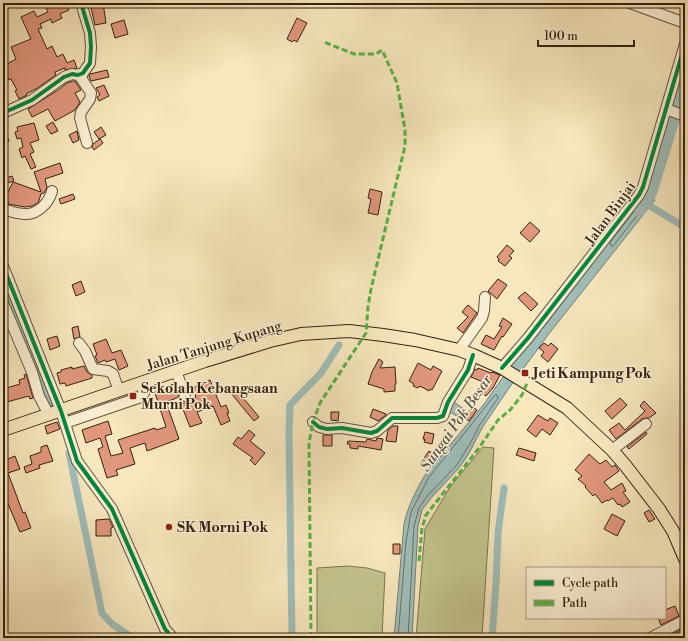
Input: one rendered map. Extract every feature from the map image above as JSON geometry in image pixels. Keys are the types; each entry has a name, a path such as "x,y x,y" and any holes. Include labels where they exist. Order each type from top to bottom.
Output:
{"main road":[{"name":"Jalan Tanjung Kupang","path":"3,430 176,371 270,341 301,334 350,331 415,340 459,350 473,355 502,368 567,408 612,450 659,509 673,531 685,559"}],"street":[{"path":"81,3 90,33 92,47 90,64 81,78 90,93 90,99 81,112 80,118 87,143"},
{"path":"630,3 685,23"},
{"name":"Jalan Binjai","path":"502,368 639,195 669,110 685,44"},
{"path":"3,113 32,100 64,77 72,74 78,75 83,73"},
{"path":"669,110 685,116"},
{"path":"3,209 24,214 32,212 50,199 52,191"},
{"path":"3,266 61,411 77,461 112,509 164,629 173,638"},
{"path":"459,350 482,318 485,297"},
{"path":"3,303 49,415"},
{"path":"79,343 85,351 93,369 108,370 113,374 119,391"},
{"path":"313,422 319,428 342,428 371,433 377,431 392,418 430,419 443,416 448,402 466,375 473,355"},
{"path":"176,371 184,396"},
{"path":"65,423 141,398 144,393 141,383"},
{"path":"612,450 646,424"},
{"path":"650,638 685,620"}],"green space":[{"path":"483,447 494,448 482,638 416,638 425,529 450,487"},
{"path":"348,566 367,568 385,573 382,638 317,638 317,568"}],"water":[{"path":"643,194 655,200 551,331 482,428 468,455 459,468 422,510 418,526 412,638 394,638 404,524 415,493 425,475 484,404 513,363"},
{"path":"454,402 466,412 462,419 448,411"}],"building":[{"path":"44,3 54,3 55,5 66,3 69,10 60,14 62,18 52,23 51,19 40,24 42,28 38,29 47,49 52,46 57,57 63,54 67,63 74,60 77,68 65,70 65,68 55,72 56,75 19,99 15,91 17,90 11,79 9,80 5,72 3,73 3,55 7,64 16,59 11,47 31,39 21,17 34,11 37,17 48,12"},
{"path":"90,3 103,3 106,23 95,25"},
{"path":"297,18 307,23 297,42 294,40 292,42 287,39"},
{"path":"124,20 128,34 115,38 111,24"},
{"path":"107,70 109,77 91,81 89,76 90,74"},
{"path":"75,81 81,90 75,93 80,102 75,110 55,121 48,109 32,117 28,109 67,83"},
{"path":"104,85 109,96 99,101 97,97 100,95 96,88"},
{"path":"53,122 58,131 51,134 46,126"},
{"path":"34,123 39,140 30,143 34,152 30,154 36,167 31,169 25,156 22,158 19,149 23,147 21,138 17,139 15,132 18,131 17,127"},
{"path":"3,127 9,141 3,144"},
{"path":"101,127 106,135 99,139 94,132"},
{"path":"77,131 79,140 73,143 69,135"},
{"path":"100,139 103,143 94,150 92,147 93,144"},
{"path":"60,163 63,173 45,179 47,187 44,193 41,194 38,203 25,207 8,204 9,202 5,198 13,182 41,192 34,172"},
{"path":"12,176 14,181 3,184 3,179"},
{"path":"370,189 382,192 378,215 368,213 371,199 368,198"},
{"path":"73,194 75,199 61,204 59,199"},
{"path":"530,222 540,231 530,242 520,233"},
{"path":"507,245 514,251 509,256 512,258 505,266 498,261 499,259 497,257"},
{"path":"498,279 507,285 497,299 488,291"},
{"path":"81,281 85,292 76,296 72,285"},
{"path":"525,292 538,304 531,311 518,298"},
{"path":"468,305 477,313 463,333 457,328 468,317 462,312"},
{"path":"503,318 512,324 503,337 502,336 494,350 481,344 486,335 494,339 502,327 499,326"},
{"path":"78,326 80,337 74,339 72,328"},
{"path":"57,336 60,346 50,350 47,339"},
{"path":"106,339 112,353 121,350 128,366 119,370 115,359 106,362 105,360 98,363 93,344"},
{"path":"544,343 548,346 551,343 558,349 548,362 541,356 544,352 539,348"},
{"path":"379,359 383,362 380,368 395,367 395,391 384,392 384,389 368,384"},
{"path":"418,363 431,370 433,366 442,371 432,390 430,389 429,391 420,386 418,388 413,386 414,384 409,381"},
{"path":"84,366 87,372 92,375 92,378 66,386 65,383 60,384 57,373 61,372 61,370"},
{"path":"478,368 500,375 493,388 486,396 481,392 488,384 471,377 475,369 477,370"},
{"path":"26,374 33,398 30,399 29,396 3,403 3,389 20,384 19,380 25,378 24,375"},
{"path":"210,380 221,407 226,405 230,421 221,425 213,406 197,412 202,423 190,427 181,404 196,397 193,388"},
{"path":"174,384 179,397 166,402 179,439 147,451 145,443 130,448 135,464 116,470 118,475 107,478 98,449 103,447 100,438 86,443 82,430 108,421 112,434 105,436 111,456 123,453 118,440 155,428 156,430 166,427 155,393 169,388 168,386"},
{"path":"235,388 259,417 254,421 230,392"},
{"path":"620,398 627,405 612,419 605,411"},
{"path":"644,401 656,413 649,418 642,419 616,439 609,430 619,423 625,430 645,411 640,406"},
{"path":"472,407 477,410 469,421 464,417"},
{"path":"373,409 386,415 378,421 370,417"},
{"path":"331,412 339,412 338,421 331,420"},
{"path":"538,415 548,421 550,418 558,423 550,435 542,429 536,437 527,430"},
{"path":"57,422 60,429 47,434 45,426"},
{"path":"393,426 398,426 396,442 386,441 388,430"},
{"path":"249,430 255,435 250,441 265,453 255,465 250,460 253,458 233,444 238,437 241,439"},
{"path":"425,432 434,434 432,444 424,442 425,439 423,439"},
{"path":"646,432 647,434 629,449 627,447"},
{"path":"323,435 332,435 332,446 323,446"},
{"path":"377,438 383,439 381,450 358,446 358,449 350,448 350,444 347,444 348,441 366,442 367,439 376,441"},
{"path":"47,445 53,461 39,465 40,468 26,473 24,467 32,464 30,456 41,452 41,447"},
{"path":"519,448 536,453 534,461 516,455"},
{"path":"429,451 434,454 428,465 422,461"},
{"path":"589,454 600,464 606,460 612,467 615,465 619,471 604,482 611,490 622,483 626,491 623,492 630,502 622,507 620,504 618,505 613,498 602,503 595,494 593,496 585,487 586,486 578,479 582,476 575,470"},
{"path":"15,456 20,469 8,473 23,513 25,512 31,528 20,532 3,492 3,461"},
{"path":"649,510 655,519 649,522 644,513"},
{"path":"612,514 625,521 617,536 604,529"},
{"path":"109,519 113,527 111,528 111,536 96,536 96,520"},
{"path":"393,544 400,544 400,554 393,554"},
{"path":"675,606 679,616 661,625 658,619 666,619 666,610"},
{"path":"680,630 684,638 664,638"}],"waterway":[{"name":"Sungai Pok Besar","path":"640,210 651,193 685,83"},
{"path":"645,203 683,226 685,229"},
{"path":"3,284 52,405"},
{"path":"292,638 289,433 290,405 321,373 339,345"},
{"path":"69,453 102,613 112,624 133,638"},
{"path":"492,638 498,533 504,488"}],"marked path":[{"path":"311,638 309,443 313,422 320,403 366,333 371,289 405,146 405,130 397,83 382,50 376,54 354,54 324,42"},
{"path":"419,561 422,528 426,515 479,448 498,420 510,410 522,395 527,383"}],"cycle path":[{"path":"3,113 32,100 64,77 72,74 78,75 83,73 90,63 91,47 90,33 81,3"},
{"path":"502,368 528,338 639,195 643,187 685,44"},
{"path":"3,266 61,411 77,461 112,509 165,629 173,638"},
{"path":"313,422 319,427 327,429 342,428 371,433 377,431 392,418 437,418 443,416 448,402 468,370 473,355"}],"place":[{"name":"Jeti Kampung Pok","path":"525,373"},
{"name":"Sekolah Kebangsaan Murni Pok","path":"133,396"},
{"name":"SK Morni Pok","path":"169,527"}]}
